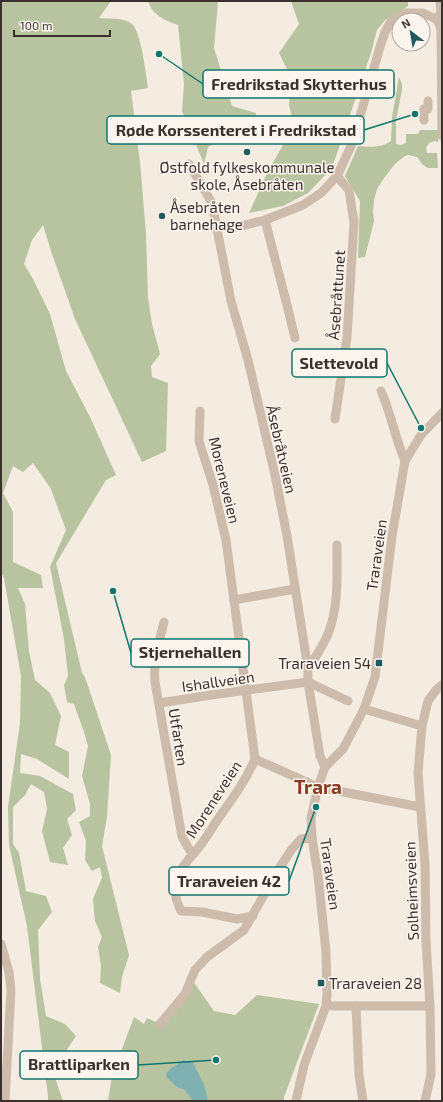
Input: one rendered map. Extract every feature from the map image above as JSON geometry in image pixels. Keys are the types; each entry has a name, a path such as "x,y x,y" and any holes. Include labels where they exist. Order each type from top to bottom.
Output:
{"street":[{"path":"436,19 441,13 440,1"},
{"path":"216,224 233,228 265,220 292,210 313,199 337,176 352,144 385,32 391,21 401,15 414,12 423,13 436,19 439,23 441,30 442,136"},
{"path":"424,120 425,106"},
{"name":"Åsebråtveien","path":"190,164 212,203 232,301 248,360 275,475 308,669 308,682 320,756 326,767"},
{"name":"Åsebråttunet","path":"335,420 348,338 354,228 349,190 337,176"},
{"path":"265,220 295,338"},
{"path":"381,391 405,461"},
{"name":"Moreneveien","path":"200,411 200,441 213,485 226,540 254,759 250,771 237,793 199,848 184,864 176,884 176,902 181,911 202,912 237,919 253,916"},
{"name":"Traraveien","path":"296,1101 304,1065 326,1006 326,952 318,875 312,838 311,818 318,787 326,767 343,749 364,709 375,677 392,536 405,461 421,435 442,413"},
{"path":"308,669 328,634 332,622 336,598 337,545"},
{"path":"234,600 295,589"},
{"name":"Utfarten","path":"164,622 154,671 182,837 192,854"},
{"path":"308,682 348,701"},
{"name":"Ishallveien","path":"160,703 308,682"},
{"name":"Solheimsveien","path":"425,1101 431,1074 430,1006 426,941 425,864 418,774 422,726 428,701 442,684"},
{"path":"364,709 422,726"},
{"path":"319,748 333,758"},
{"path":"254,759 305,780 318,787 420,807"},
{"path":"160,1024 184,994 195,970 207,957 244,930 276,873 292,849 301,840 312,838"},
{"path":"1,944 9,972 11,990 5,1101"},
{"path":"326,1006 430,1006"},
{"path":"356,1006 359,1075 362,1101"}],"green space":[{"path":"1,1 111,1 99,18 125,20 132,24 135,28 143,54 148,88 131,91 140,162 146,234 148,298 152,324 160,354 151,366 152,377 168,383 166,451 142,462 75,319 43,225 32,240 24,264 50,314 66,371 90,417 116,475 106,480 56,563 82,673 85,677 111,755 107,817 102,846 129,955 122,977 120,993 100,983 101,966 98,947 102,937 95,921 93,899 102,878 100,867 92,871 85,860 86,841 79,822 90,816 90,804 82,776 88,746 74,704 67,702 64,685 68,676 64,639 50,567 66,530 51,489 33,463 23,472 13,466 3,493 13,512 13,562 41,575 43,588 18,588 25,604 29,651 35,680 50,693 61,716 55,745 69,752 69,779 37,759 21,754 20,773 40,776 73,794 76,810 67,819 72,835 63,848 68,865 50,862 42,831 47,809 44,792 31,784 25,795 13,807 13,844 19,853 26,891 46,896 52,912 38,930 40,979 46,1016 65,1024 76,1036 60,1060 55,1078 63,1101 48,1101 27,926 9,845 8,807 20,723 21,676 4,578 1,572"},
{"path":"148,1 218,1 214,48 232,106 256,113 253,128 228,136 208,147 204,164 182,111 184,84 178,25 156,14"},
{"path":"291,1 408,1 408,6 398,12 391,12 391,16 385,20 377,30 371,53 332,168 308,193 283,206 249,213 267,173 294,126 289,105 290,75 279,53 299,24"},
{"path":"399,77 402,84 402,90 396,120 396,144 401,145 406,143 406,134 418,134 420,130 439,131 438,142 435,141 429,143 426,148 427,153 437,153 438,168 428,168 422,164 417,157 408,155 395,164 377,189 374,200 374,221 365,257 358,258 360,201 345,176 358,146 380,146 391,141 392,117"},
{"path":"192,980 214,1011 235,1015 257,995 319,1004 284,1097 284,1101 108,1101 112,1076 134,1017 144,1024 147,1018 158,1023"}],"water":[{"path":"184,1060 192,1061 204,1084 208,1101 193,1101 185,1090 177,1087 166,1077 166,1074 170,1069"}],"place":[{"name":"Fredrikstad Skytterhus","path":"159,54"},
{"name":"Røde Korssenteret i Fredrikstad","path":"415,114"},
{"name":"Østfold fylkeskommunale skole, Åsebråten","path":"247,152"},
{"name":"Åsebråten barnehage","path":"162,216"},
{"name":"Slettevold","path":"421,428"},
{"name":"Stjernehallen","path":"113,591"},
{"name":"Traraveien 54","path":"379,663"},
{"name":"Traraveien 42","path":"316,807"},
{"name":"Traraveien 28","path":"321,983"},
{"name":"Brattliparken","path":"216,1060"}],"district":[{"name":"Trara","path":"318,786"}]}
